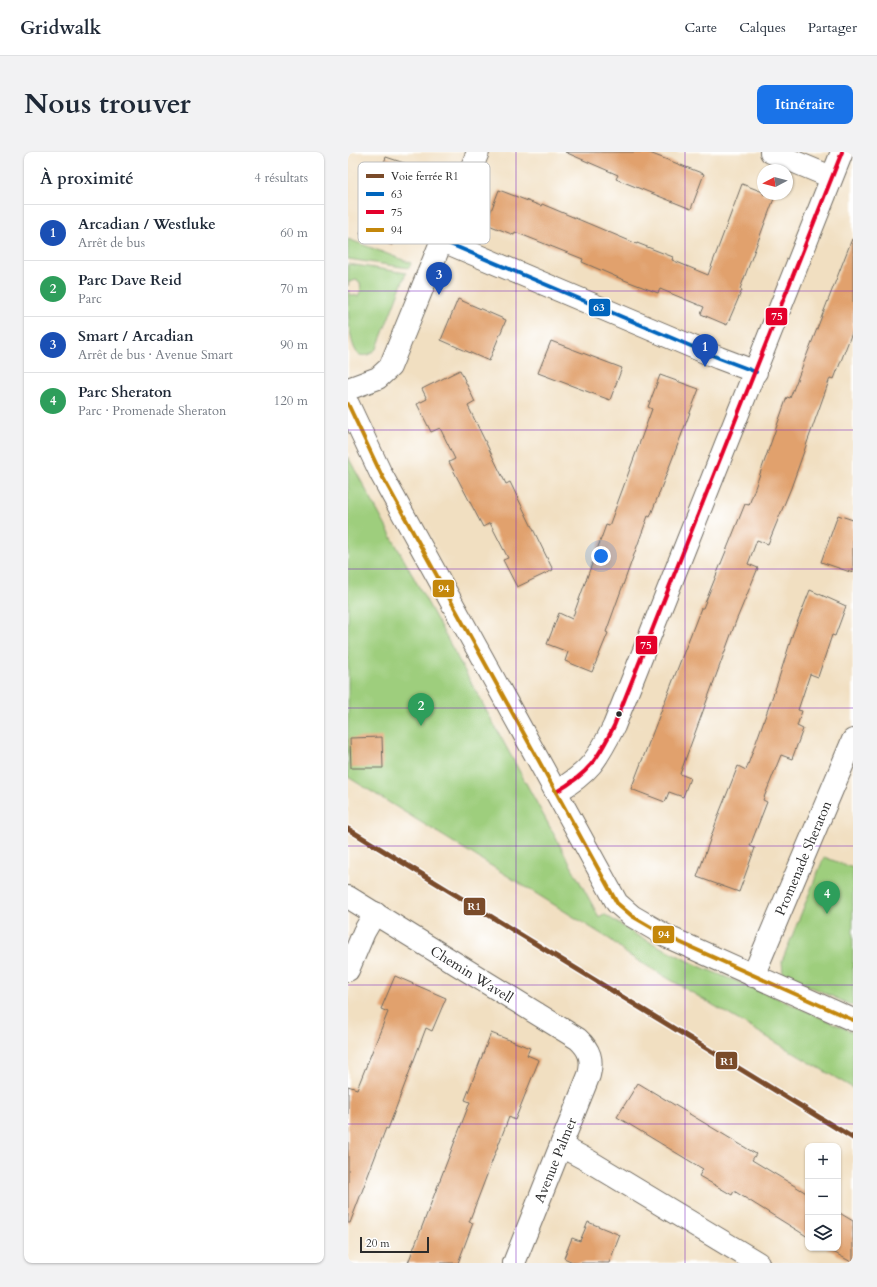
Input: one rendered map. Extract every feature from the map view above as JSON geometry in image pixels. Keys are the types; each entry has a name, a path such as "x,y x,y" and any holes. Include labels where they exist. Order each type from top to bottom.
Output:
{"street":[{"path":"474,162 478,152"},
{"path":"771,152 831,177"},
{"path":"556,792 571,783 594,763 614,726 756,372 842,152"},
{"path":"348,389 378,378 390,367 442,244"},
{"path":"450,244 719,358 756,372"},
{"path":"348,404 381,474 617,903 624,910 668,937 853,1020"},
{"name":"Promenade Sheraton","path":"753,976 851,750"},
{"name":"Chemin Wavell","path":"348,897 578,1040 587,1048 591,1057"},
{"path":"348,970 364,932 375,913"},
{"name":"Avenue Palmer","path":"514,1263 589,1075 591,1057"},
{"path":"561,1146 589,1161 758,1263"}],"green space":[{"path":"348,239 411,263 409,268 348,259"},
{"path":"348,264 406,273 377,348 367,355 360,355 356,351 351,336 348,290 351,295 358,296 361,290 360,282 356,280 349,282 348,286"},
{"path":"348,457 599,917 604,914 636,935 701,967 775,997 853,1032 853,1088 627,954 611,940 348,777"},
{"path":"824,857 853,868 853,1006 783,974 782,961"}],"building":[{"path":"565,152 647,152 704,174 691,209 616,179 618,175"},
{"path":"386,157 401,162 384,162"},
{"path":"742,184 757,190 757,200 773,200 740,289 742,290 727,325 701,314 704,307 660,289 658,293 582,262 583,259 515,232 514,235 490,226 490,214 499,190 541,206 542,204 637,244 673,257 672,260 708,275"},
{"path":"852,239 853,330 834,379 830,378 791,488 768,544 757,540 748,564 758,568 736,621 680,774 690,778 683,797 669,792 665,802 631,789 701,608 703,608 745,504 749,505 787,397 790,398"},
{"path":"458,299 506,320 489,361 441,340"},
{"path":"551,341 622,368 610,400 538,373"},
{"path":"460,370 475,402 468,406 506,484 510,482 553,570 517,587 503,560 508,558 490,523 483,527 449,462 455,459 440,428 431,432 417,404 427,399 422,389"},
{"path":"660,375 699,389 650,517 648,516 606,632 608,633 592,672 565,661 568,652 547,644 559,613 572,619 606,525 609,526 652,409 648,407"},
{"path":"838,515 853,520 853,573 821,562"},
{"path":"810,590 846,606 835,636 832,635 818,677 810,674 798,710 802,711 797,726 803,729 792,759 781,755 763,800 767,802 750,846 755,848 739,892 697,877 720,811 738,766 746,770 777,684 793,633"},
{"path":"382,737 383,768 351,768 350,738"},
{"path":"395,976 446,998 432,1031 426,1028 388,1129 386,1128 350,1223 348,1223 348,1086 357,1089 388,1012 381,1009"},
{"path":"491,1033 530,1048 527,1055 539,1060 515,1120 509,1117 469,1222 473,1223 458,1263 408,1263 470,1102 465,1100"},
{"path":"638,1083 756,1154 752,1160 805,1192 805,1235 734,1191 732,1195 699,1176 703,1169 617,1117"},
{"path":"841,1214 853,1221 853,1263 831,1251 841,1251"},
{"path":"588,1222 620,1235 609,1263 575,1263 564,1258 572,1238 580,1241"}],"rail line":[{"name":"R1","path":"348,829 853,1138"}],"transit line":[{"name":"75","path":"556,792 577,778 591,765 614,726 842,152"},
{"name":"63","path":"450,244 719,358 756,372"},
{"name":"94","path":"348,404 381,474 617,903 632,916 668,937 853,1020"}],"place":[{"name":"Smart / Arcadian","path":"439,295"},
{"name":"Arcadian / Westluke","path":"705,367"},
{"name":"Parc Dave Reid","path":"421,726"},
{"name":"Parc Sheraton","path":"827,914"}]}
